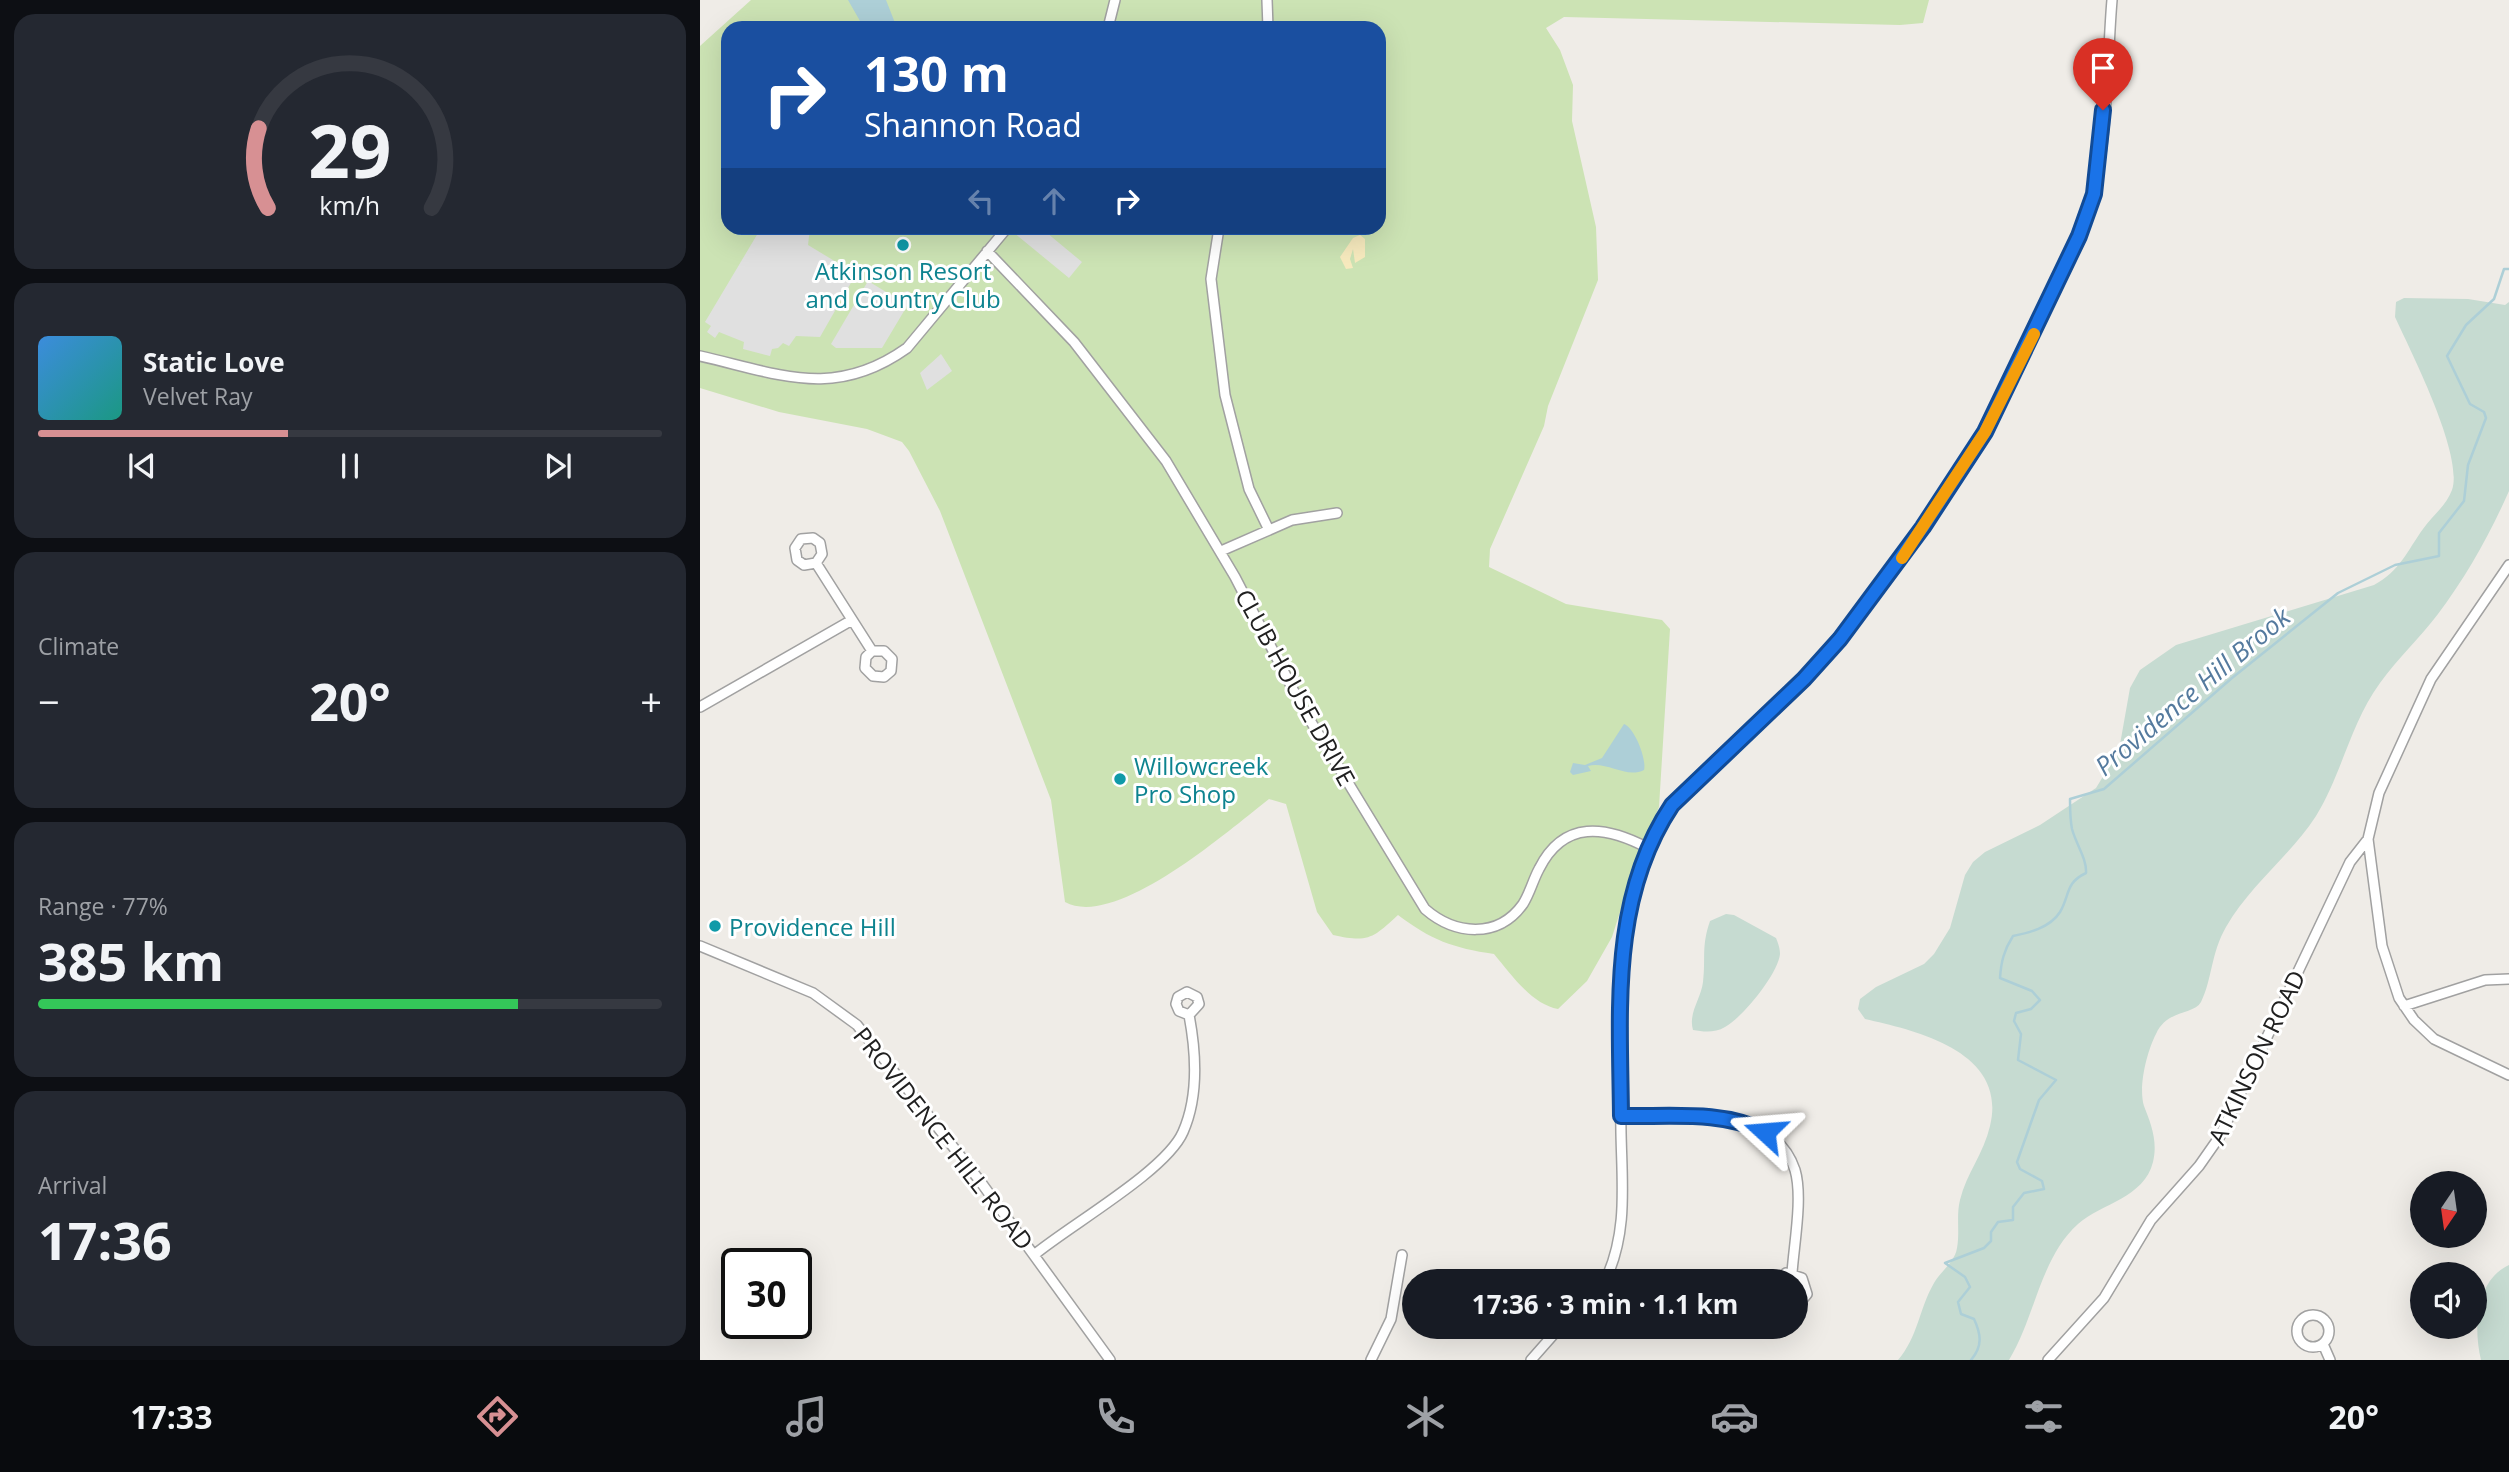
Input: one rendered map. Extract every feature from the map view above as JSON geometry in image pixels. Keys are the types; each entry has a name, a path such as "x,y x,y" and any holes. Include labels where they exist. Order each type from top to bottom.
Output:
{"street":[{"path":"1110,21 1115,0"},
{"path":"1267,0 1268,21"},
{"path":"1611,1269 1617,1256 1624,1219 1621,1116 1623,938 1632,894 1648,848 1662,820 1684,791 1804,679 1840,639 1923,527 1985,432 2054,290 2094,194 2112,0"},
{"path":"700,356 809,379 835,379 862,374 887,363 907,348 1001,235"},
{"path":"1218,235 1211,292 1224,395 1249,489 1268,528"},
{"name":"CLUB HOUSE DRIVE","path":"987,251 1074,342 1166,461 1221,551 1302,707 1415,894 1439,921 1463,930 1481,930 1497,925 1524,903 1549,853 1562,840 1578,832 1597,830 1616,834 1648,848"},
{"path":"1221,551 1268,528 1292,520 1337,513"},
{"path":"816,563 872,651"},
{"path":"2509,565 2431,679 2379,793 2368,839 2382,946 2392,981 2404,1006 2434,1039 2509,1075"},
{"path":"700,707 852,620"},
{"name":"ATKINSON ROAD","path":"2048,1360 2104,1298 2151,1220 2199,1166 2220,1136 2350,862 2368,839"},
{"name":"PROVIDENCE HILL ROAD","path":"700,946 813,993 850,1018 900,1076 1110,1360"},
{"path":"2404,1006 2485,979 2509,979"},
{"path":"1034,1255 1161,1161 1173,1148 1182,1133 1192,1098 1194,1048 1189,1015"},
{"path":"1621,1116 1738,1121 1765,1132 1777,1142 1795,1172 1797,1189 1792,1269"},
{"path":"1371,1360 1391,1319 1402,1255"},
{"path":"1531,1360 1550,1339"},
{"path":"2323,1344 2330,1360"}],"green space":[{"path":"751,0 1929,0 1923,23 1900,25 1564,17 1546,28 1560,50 1573,85 1572,121 1596,227 1598,280 1548,406 1544,426 1490,549 1489,567 1566,604 1662,620 1670,629 1659,807 1637,859 1612,937 1587,981 1558,1009 1531,995 1494,954 1443,942 1398,915 1370,937 1333,935 1317,912 1286,804 1269,799 1200,853 1141,890 1113,902 1087,907 1065,902 1051,800 940,511 909,451 902,442 867,429 779,412 700,388 700,46 721,27 721,235 1386,235 1386,21 728,21"},
{"path":"2404,298 2468,299 2505,305 2509,302 2509,491 2502,507 2477,555 2448,600 2387,674 2370,699 2316,816 2226,927 2217,947 2201,1002 2193,1009 2167,1020 2156,1034 2149,1050 2142,1089 2154,1140 2154,1154 2148,1174 2141,1184 2078,1224 2065,1238 2046,1271 2009,1360 1898,1360 1910,1342 1934,1283 1956,1253 1960,1200 1987,1136 1992,1101 1986,1080 1972,1063 1954,1049 1909,1030 1865,1019 1858,1009 1860,999 1876,987 1924,964 1934,954 1950,928 1965,875 1973,862 1985,852 2040,825 2096,788 2119,750 2130,688 2140,670 2176,645 2374,585 2402,560 2443,506 2452,490 2454,474 2434,404 2395,317 2396,302"},
{"path":"1726,914 1734,915 1776,938 1780,952 1778,962 1758,994 1732,1022 1713,1031 1693,1030 1693,1012 1703,982 1707,930 1710,921"},
{"path":"2509,1265 2509,1360 2481,1360 2478,1339 2487,1339 2487,1288 2498,1272"}],"sand":[{"path":"1360,235 1365,239 1365,257 1355,263 1353,249 1350,259 1353,268 1346,269 1340,257 1353,238"}],"shaded area":[{"path":"757,235 809,235 808,245 856,274 820,337 796,336 789,346 783,343 772,349 770,356 743,349 744,342 719,332 715,338 707,332 711,326 705,322"},
{"path":"1017,235 1049,235 1082,262 1069,278"},
{"path":"868,281 891,295 908,291 913,296 882,348 836,348 831,344"},
{"path":"941,354 952,371 927,390 920,373"}],"water":[{"path":"848,0 886,0 894,21 860,21"},
{"path":"1624,724 1632,731 1639,744 1644,770 1630,772 1595,765 1588,766 1591,771 1573,775 1570,772 1573,763 1585,765 1602,758"}],"waterway":[{"name":"Providence Hill Brook","path":"1971,1360 1979,1345 1978,1330 1974,1319 1961,1314 1958,1302 1970,1287 1965,1277 1945,1263 1984,1248 1991,1241 1991,1232 1998,1222 2013,1220 2013,1207 2024,1193 2044,1189 2042,1181 2020,1169 2017,1162 2039,1100 2056,1080 2018,1060 2021,1034 2014,1021 2016,1013 2031,1009 2040,1000 2032,991 2000,978 2007,946 2013,936 2045,926 2056,918 2071,885 2086,873 2072,829 2070,799 2104,789 2232,678 2338,593 2395,565 2439,556 2439,533 2464,501 2468,465 2486,418 2484,412 2470,404 2447,356 2466,325 2494,299 2504,269 2509,269"}],"slow traffic":[{"path":"1902,558 1985,432 2034,334"}],"place":[{"name":"Atkinson Resort and Country Club","path":"903,245"},
{"name":"Willowcreek Pro Shop","path":"1120,779"},
{"name":"Providence Hill","path":"715,926"}],"route":[{"path":"1765,1132 1738,1121 1621,1116 1621,956 1626,920 1640,869 1657,828 1672,805 1697,778 1804,679 1840,639 1895,567 1985,432 2079,236 2094,194 2103,110"}]}
